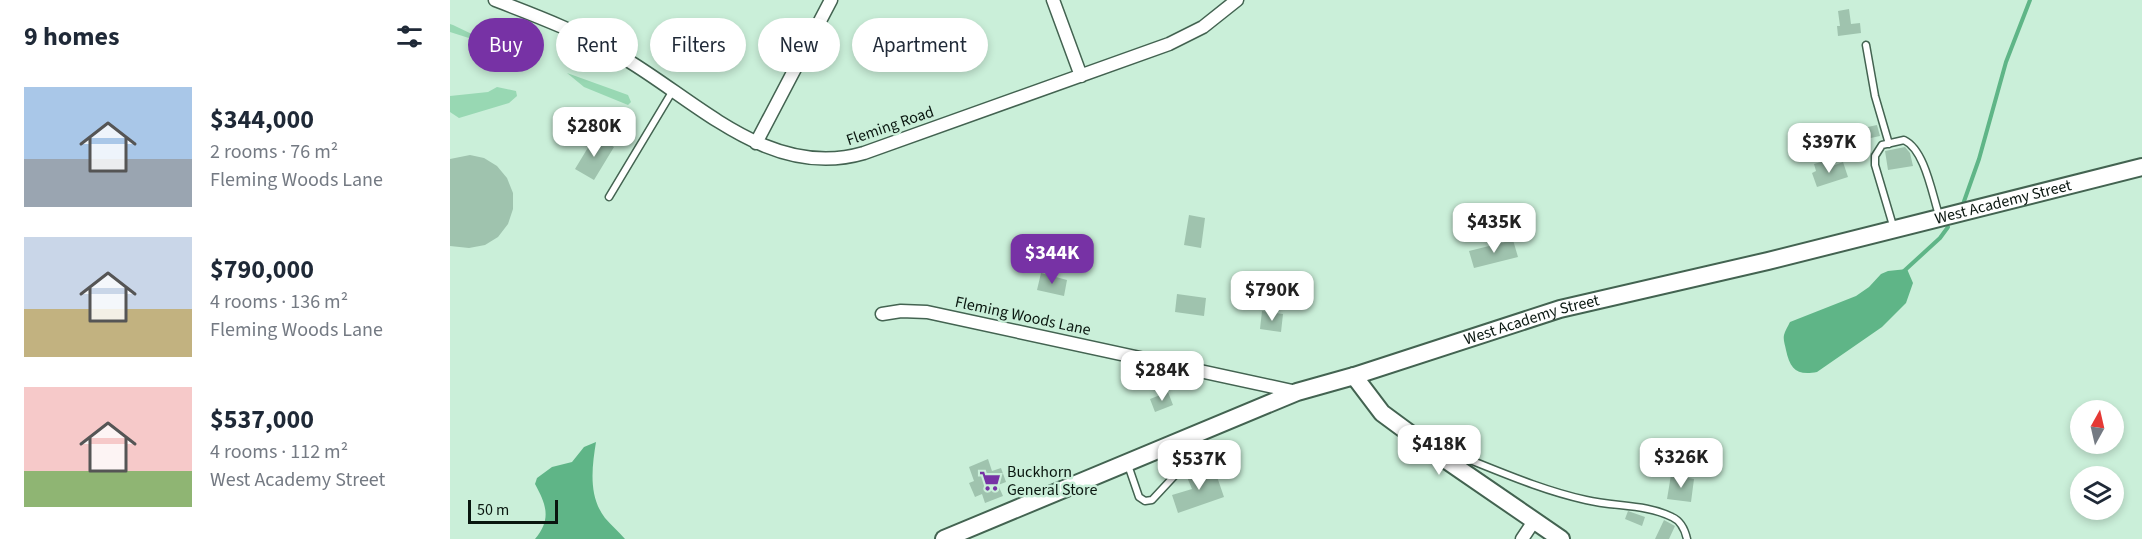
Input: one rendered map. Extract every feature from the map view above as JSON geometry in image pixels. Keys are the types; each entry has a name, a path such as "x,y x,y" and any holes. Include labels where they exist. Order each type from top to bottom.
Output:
{"main road":[{"name":"West Academy Street","path":"944,539 1126,461 1297,392 1354,376 1560,309 1895,230 2142,167"},
{"path":"1354,376 1382,413 1561,539"}],"street":[{"name":"Fleming Road","path":"496,0 561,26 627,60 672,92 756,143 808,159 846,158 1081,76 1186,37 1203,27 1237,0"},
{"path":"756,143 831,0"},
{"path":"1053,0 1081,76"},
{"name":"Fleming Woods Lane","path":"882,315 901,311 927,312 1297,392"},
{"path":"1522,539 1534,521"}],"lane":[{"path":"1866,45 1875,96 1888,144"},
{"path":"609,197 672,92"},
{"path":"1895,230 1875,165 1875,156 1882,145 1904,140 1912,144 1920,156 1940,219"},
{"path":"1126,461 1139,497 1145,501 1152,500 1179,471 1200,462 1203,456 1196,433"},
{"path":"1421,442 1553,491 1588,501 1658,510 1676,518 1684,529 1687,539"}],"shaded area":[{"path":"450,24 468,32 468,38 450,32"},
{"path":"567,73 628,95 631,102 628,105 584,87"},
{"path":"497,87 516,91 517,96 509,103 459,118 450,112 450,96 488,92"},
{"path":"1907,269 1913,283 1906,303 1882,327 1817,372 1799,372 1792,366 1784,339 1784,333 1790,322 1856,296 1869,287 1881,274"},
{"path":"596,442 593,481 596,500 605,518 625,539 535,539 544,525 546,511 535,484 537,478 552,467 572,462 584,447"}],"building":[{"path":"1849,9 1851,24 1860,23 1861,33 1838,36 1837,26 1840,26 1838,11"},
{"path":"1877,125 1880,136 1866,139 1863,128"},
{"path":"595,136 614,147 594,180 575,169"},
{"path":"1905,147 1910,153 1913,166 1888,170 1885,151"},
{"path":"470,155 484,158 497,166 507,178 513,193 513,209 508,224 498,237 485,245 469,248 450,246 450,159"},
{"path":"1824,161 1827,168 1843,162 1848,177 1817,187 1812,173 1816,171 1814,164"},
{"path":"1189,215 1205,218 1201,248 1184,245"},
{"path":"1513,240 1518,257 1474,268 1469,251"},
{"path":"1041,273 1067,280 1064,296 1037,290"},
{"path":"1177,294 1206,298 1204,316 1175,312"},
{"path":"1262,311 1283,314 1281,332 1260,329"},
{"path":"1168,392 1173,405 1155,412 1150,399"},
{"name":"Buckhorn General Store","path":"988,459 992,471 1001,468 1006,482 998,485 1003,496 985,503 982,494 975,497 969,483 974,481 969,467"},
{"path":"1214,468 1224,497 1178,513 1172,495 1192,489 1187,477"},
{"path":"1671,475 1694,479 1691,502 1667,499"},
{"path":"1628,511 1645,517 1642,526 1625,519"},
{"path":"1664,520 1675,526 1669,539 1655,539"}],"waterway":[{"path":"1962,207 1979,159 2006,62 2030,0"},
{"path":"1904,271 1940,238 1948,227"}],"place":[{"name":"Buckhorn General Store","path":"990,481"}]}
